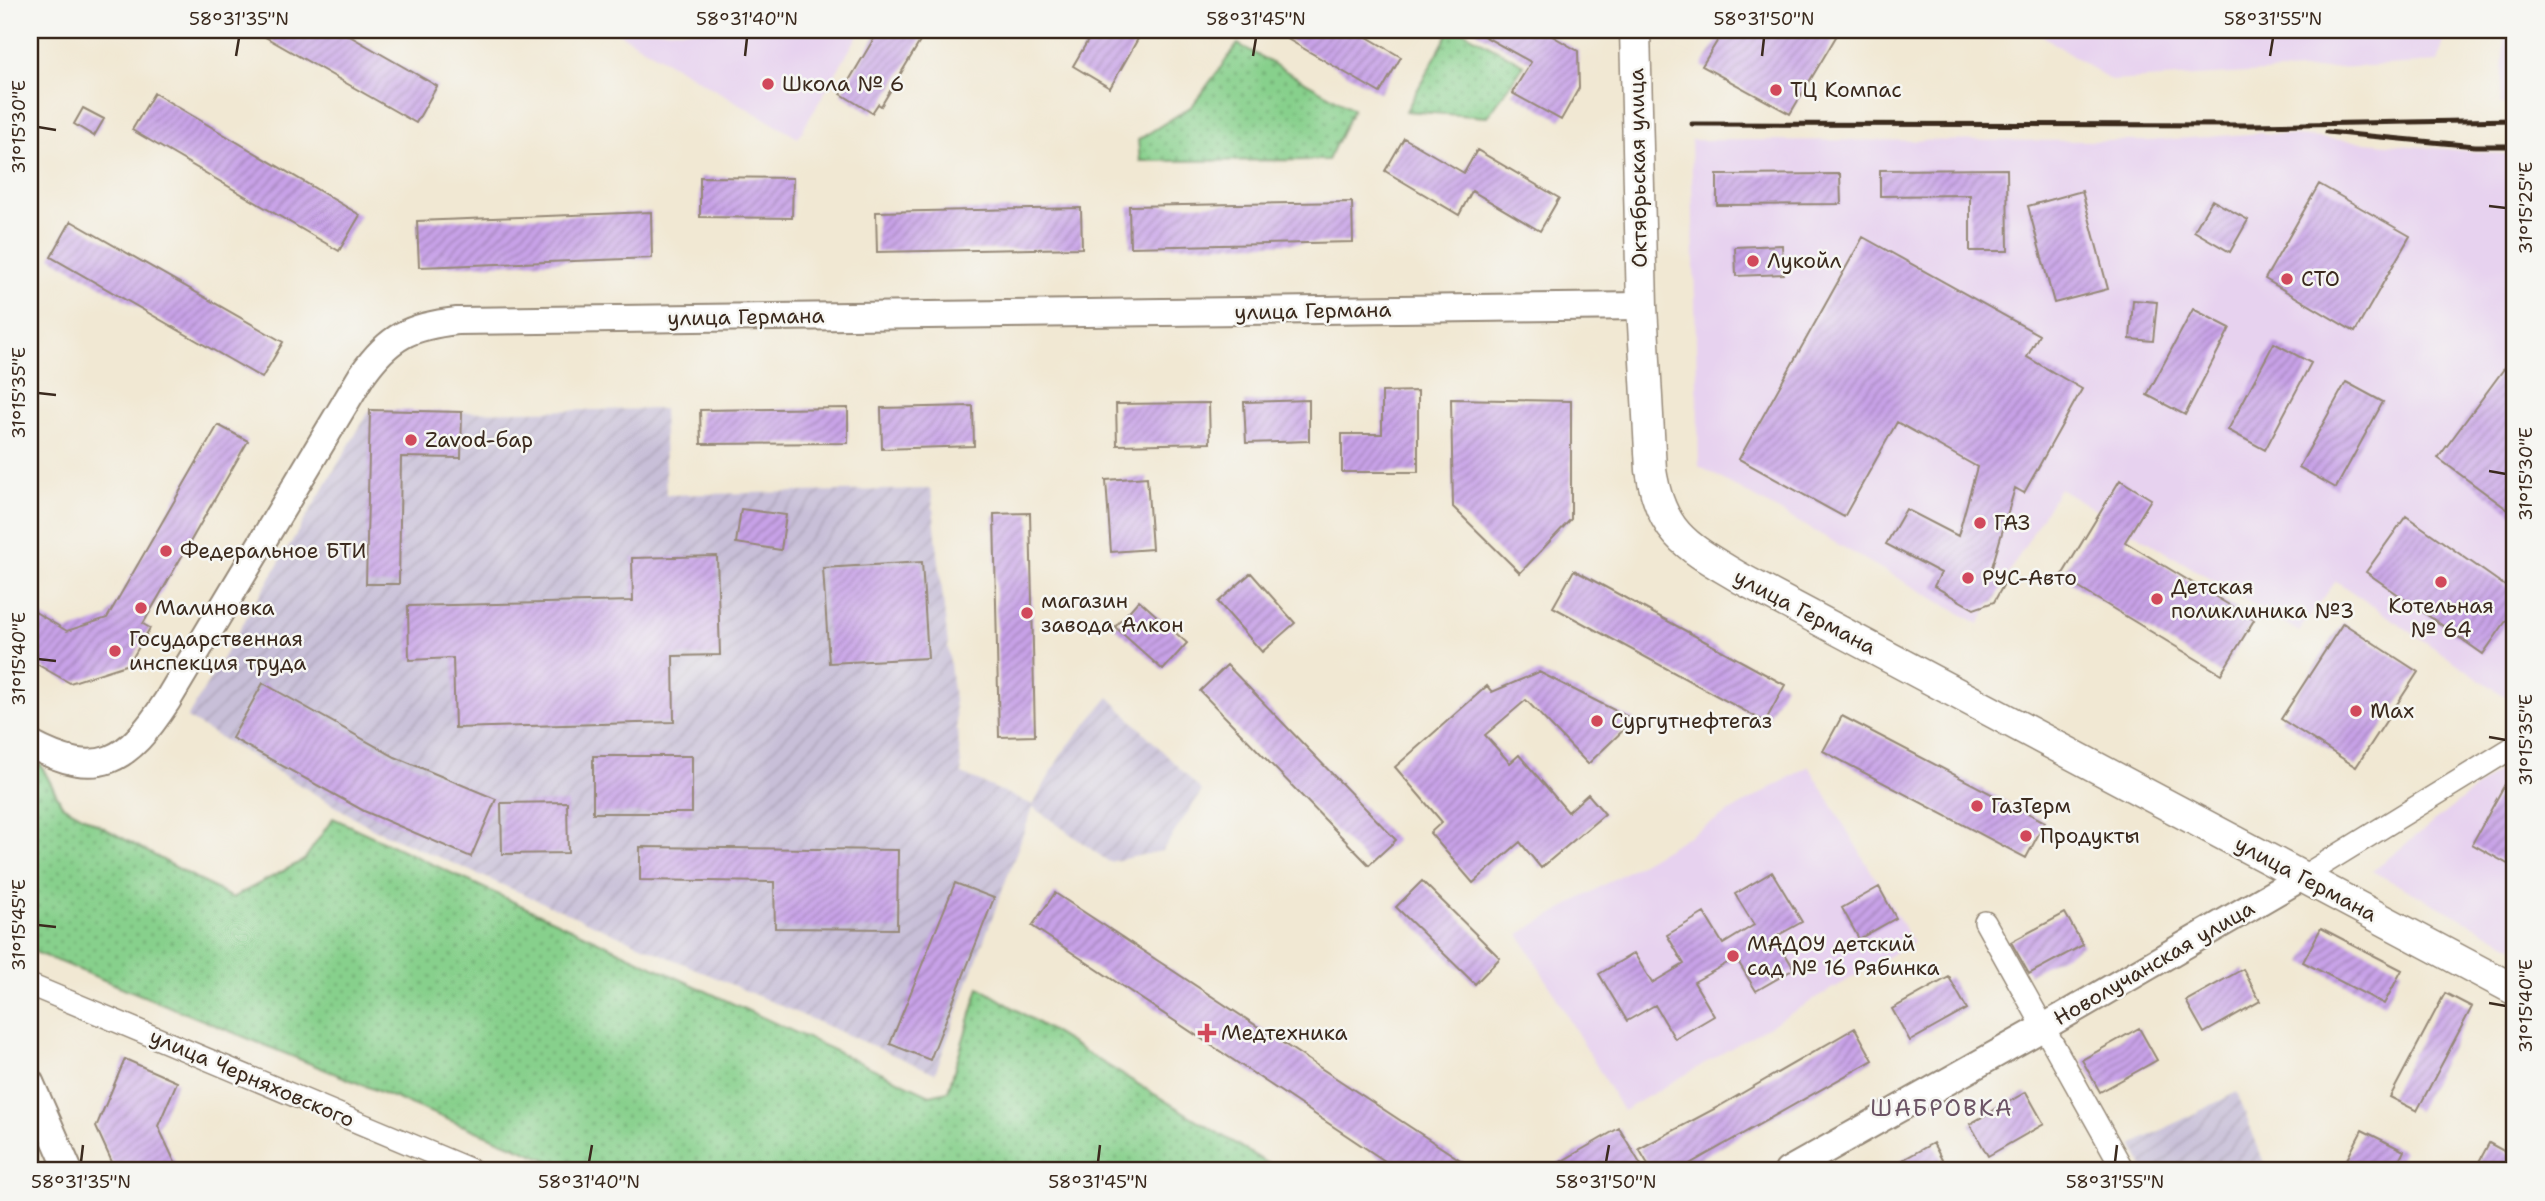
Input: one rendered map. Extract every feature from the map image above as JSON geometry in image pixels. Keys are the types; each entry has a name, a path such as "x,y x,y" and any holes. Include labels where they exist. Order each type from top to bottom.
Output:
{"main road":[{"name":"Октябрьская улица","path":"1635,30 1642,306"},
{"name":"улица Германа","path":"1642,306 1653,483 1665,517 1684,543 1742,579 2515,990"}],"street":[{"name":"улица Германа","path":"30,744 69,760 91,764 113,759 142,735 167,701 362,375 382,348 418,327 457,321 1642,306"},
{"name":"Новолучанская улица","path":"1788,1171 2045,1027 2302,877 2515,746"},
{"path":"1985,922 2124,1171"},
{"name":"улица Черняховского","path":"30,985 474,1171"},
{"path":"30,1083 69,1171"}],"shaded area":[{"name":"Школа № 6","path":"613,30 861,30 798,138"},
{"path":"2034,30 2447,30 2438,62 2111,81"},
{"path":"2447,30 2472,30 2471,33"},
{"path":"2505,30 2515,30 2515,105 2500,105"},
{"path":"2262,133 2515,155 2515,703 2336,581 2299,632 2059,488 1979,624 1699,466 1691,140 2147,141"},
{"path":"663,409 666,495 931,489 962,774 1033,805 1062,753 1109,697 1202,791 1162,851 1109,862 1033,807 935,1073 374,829 187,718 370,410 462,412"},
{"path":"2515,757 2515,947 2372,871"},
{"path":"1809,766 1913,942 1623,1111 1519,934"},
{"path":"2237,1092 2267,1171 2146,1171 2132,1145"}],"green space":[{"path":"1450,30 1461,30 1524,65 1487,117 1406,111"},
{"path":"1238,44 1353,109 1328,160 1140,161 1138,140 1192,106"},
{"path":"30,755 39,761 62,805 232,898 304,860 333,818 930,1095 948,1091 979,987 1280,1171 575,1171 30,950"}],"building":[{"path":"253,30 339,30 437,86 416,123"},
{"path":"879,30 927,30 881,106 878,104 872,113 841,94"},
{"path":"1094,30 1143,30 1110,88 1073,66"},
{"path":"1272,30 1355,30 1401,57 1380,93"},
{"path":"1473,30 1542,30 1578,51 1579,88 1561,120 1512,93 1531,62"},
{"name":"ТЦ Компас","path":"1724,30 1840,30 1790,114 1702,66"},
{"path":"154,93 360,215 339,251 132,130"},
{"path":"83,108 104,119 94,136 74,124"},
{"path":"1404,138 1464,173 1477,150 1559,198 1540,231 1472,191 1459,215 1385,171"},
{"path":"2007,169 2008,251 1970,251 1970,195 1880,196 1880,170"},
{"path":"1840,174 1841,204 1717,205 1717,175"},
{"path":"700,177 793,178 792,218 700,217"},
{"path":"2319,184 2410,236 2355,332 2265,279"},
{"path":"2082,191 2108,289 2054,303 2028,206"},
{"path":"2212,200 2248,220 2230,252 2194,231"},
{"path":"1352,202 1353,242 1130,247 1129,206"},
{"path":"1081,208 1082,248 877,252 876,212"},
{"path":"651,212 652,258 419,267 417,221"},
{"path":"71,221 283,342 262,378 51,257"},
{"path":"1863,237 2039,335 2027,357 2082,389 2024,493 2015,488 1990,574 2005,582 1994,602 1974,609 1934,586 1941,573 1886,544 1906,509 1958,536 1977,467 1897,422 1844,517 1739,459"},
{"path":"1782,245 1784,274 1736,276 1735,247"},
{"path":"2133,300 2157,302 2153,341 2130,339"},
{"path":"2193,309 2230,328 2185,415 2147,395"},
{"path":"2274,343 2311,363 2265,450 2228,430"},
{"path":"2515,354 2515,515 2438,458"},
{"path":"2346,382 2383,402 2336,488 2299,467"},
{"path":"1418,391 1418,472 1342,472 1342,434 1382,434 1382,392"},
{"path":"1451,399 1571,401 1571,519 1520,573 1453,507"},
{"path":"1309,400 1309,441 1246,443 1244,402"},
{"path":"1209,403 1210,443 1117,445 1116,404"},
{"path":"973,406 974,446 882,449 881,408"},
{"path":"848,408 848,443 701,444 700,410"},
{"path":"370,410 462,412 461,458 401,457 399,584 366,584"},
{"path":"218,425 248,441 143,624 150,628 129,664 70,683 33,662 37,655 30,651 30,609 67,631 107,618"},
{"path":"1147,477 1152,549 1111,552 1106,480"},
{"name":"Детская поликлиника №3","path":"2120,480 2151,499 2125,542 2254,620 2221,674 2061,577"},
{"path":"741,509 786,515 781,550 736,543"},
{"path":"1030,513 1035,736 999,737 994,514"},
{"name":"Котельная № 64","path":"2406,516 2515,593 2515,608 2483,654 2366,572"},
{"path":"717,556 720,655 673,656 674,722 455,728 453,658 409,660 408,606 633,601 632,558"},
{"path":"922,562 928,658 829,663 823,568"},
{"path":"1574,570 1785,685 1765,722 1553,607"},
{"path":"1251,573 1295,623 1262,652 1218,602"},
{"path":"1139,600 1187,643 1163,670 1115,627"},
{"path":"2343,623 2418,672 2356,767 2281,719"},
{"path":"1227,665 1396,840 1369,865 1200,691"},
{"path":"1539,672 1634,720 1588,764 1526,700 1485,735 1510,763 1519,755 1568,812 1588,794 1605,814 1541,868 1520,842 1473,883 1430,833 1442,822 1395,767 1487,686 1492,692"},
{"path":"263,683 395,757 496,799 471,857 364,811 232,738"},
{"path":"1842,716 2045,822 2026,858 1823,751"},
{"path":"593,756 692,756 692,813 593,813"},
{"path":"2515,766 2515,868 2472,844"},
{"path":"567,802 568,853 502,854 501,803"},
{"path":"640,847 898,850 897,929 775,928 774,882 640,880"},
{"name":"МАДОУ детский сад № 16 Рябинка","path":"1772,872 1802,922 1775,937 1794,969 1756,991 1736,958 1694,982 1714,1016 1675,1039 1655,1005 1627,1021 1599,974 1634,953 1652,983 1684,964 1667,935 1704,913 1723,944 1754,925 1735,894"},
{"path":"1422,881 1500,958 1475,984 1396,907"},
{"path":"955,883 994,898 930,1060 890,1044"},
{"path":"1879,887 1896,918 1859,939 1842,908"},
{"path":"1055,893 1477,1171 1400,1171 1032,926"},
{"path":"2065,913 2083,945 2029,974 2011,942"},
{"path":"2321,928 2402,970 2384,1004 2303,962"},
{"path":"2243,969 2260,1001 2204,1033 2186,1001"},
{"path":"1949,977 1967,1009 1910,1041 1892,1009"},
{"path":"2445,993 2472,1007 2417,1111 2390,1097"},
{"path":"1855,1028 1873,1060 1677,1171 1652,1171 1639,1149"},
{"path":"2139,1028 2157,1060 2100,1092 2082,1060"},
{"path":"125,1059 177,1082 158,1126 179,1171 116,1171 96,1127"},
{"path":"2026,1092 2044,1124 1988,1156 1970,1124"},
{"path":"1619,1128 1641,1165 1630,1171 1545,1171"},
{"path":"2362,1130 2404,1151 2394,1171 2341,1171"},
{"path":"1933,1143 1948,1171 1883,1171"},
{"path":"2489,1143 2515,1157 2515,1171 2474,1171"}],"railway":[{"path":"1692,124 2254,125 2515,120"},
{"path":"2327,132 2475,146 2515,146"}],"place":[{"name":"Школа № 6","path":"768,84"},
{"name":"ТЦ Компас","path":"1776,90"},
{"name":"Лукойл","path":"1753,261"},
{"name":"СТО","path":"2287,279"},
{"name":"Zavod-бар","path":"411,440"},
{"name":"ГАЗ","path":"1980,523"},
{"name":"Федеральное БТИ","path":"166,551"},
{"name":"РУС-Авто","path":"1968,578"},
{"name":"Котельная № 64","path":"2441,582"},
{"name":"Детская поликлиника №3","path":"2157,599"},
{"name":"Малиновка","path":"141,608"},
{"name":"магазин завода Алкон","path":"1027,613"},
{"name":"Государственная инспекция труда","path":"115,651"},
{"name":"Max","path":"2356,711"},
{"name":"Сургутнефтегаз","path":"1597,721"},
{"name":"ГазТерм","path":"1977,806"},
{"name":"Продукты","path":"2026,836"},
{"name":"МАДОУ детский сад № 16 Рябинка","path":"1733,956"},
{"name":"Медтехника","path":"1207,1033"}],"district":[{"name":"ШАБРОВКА","path":"1942,1108"}]}
